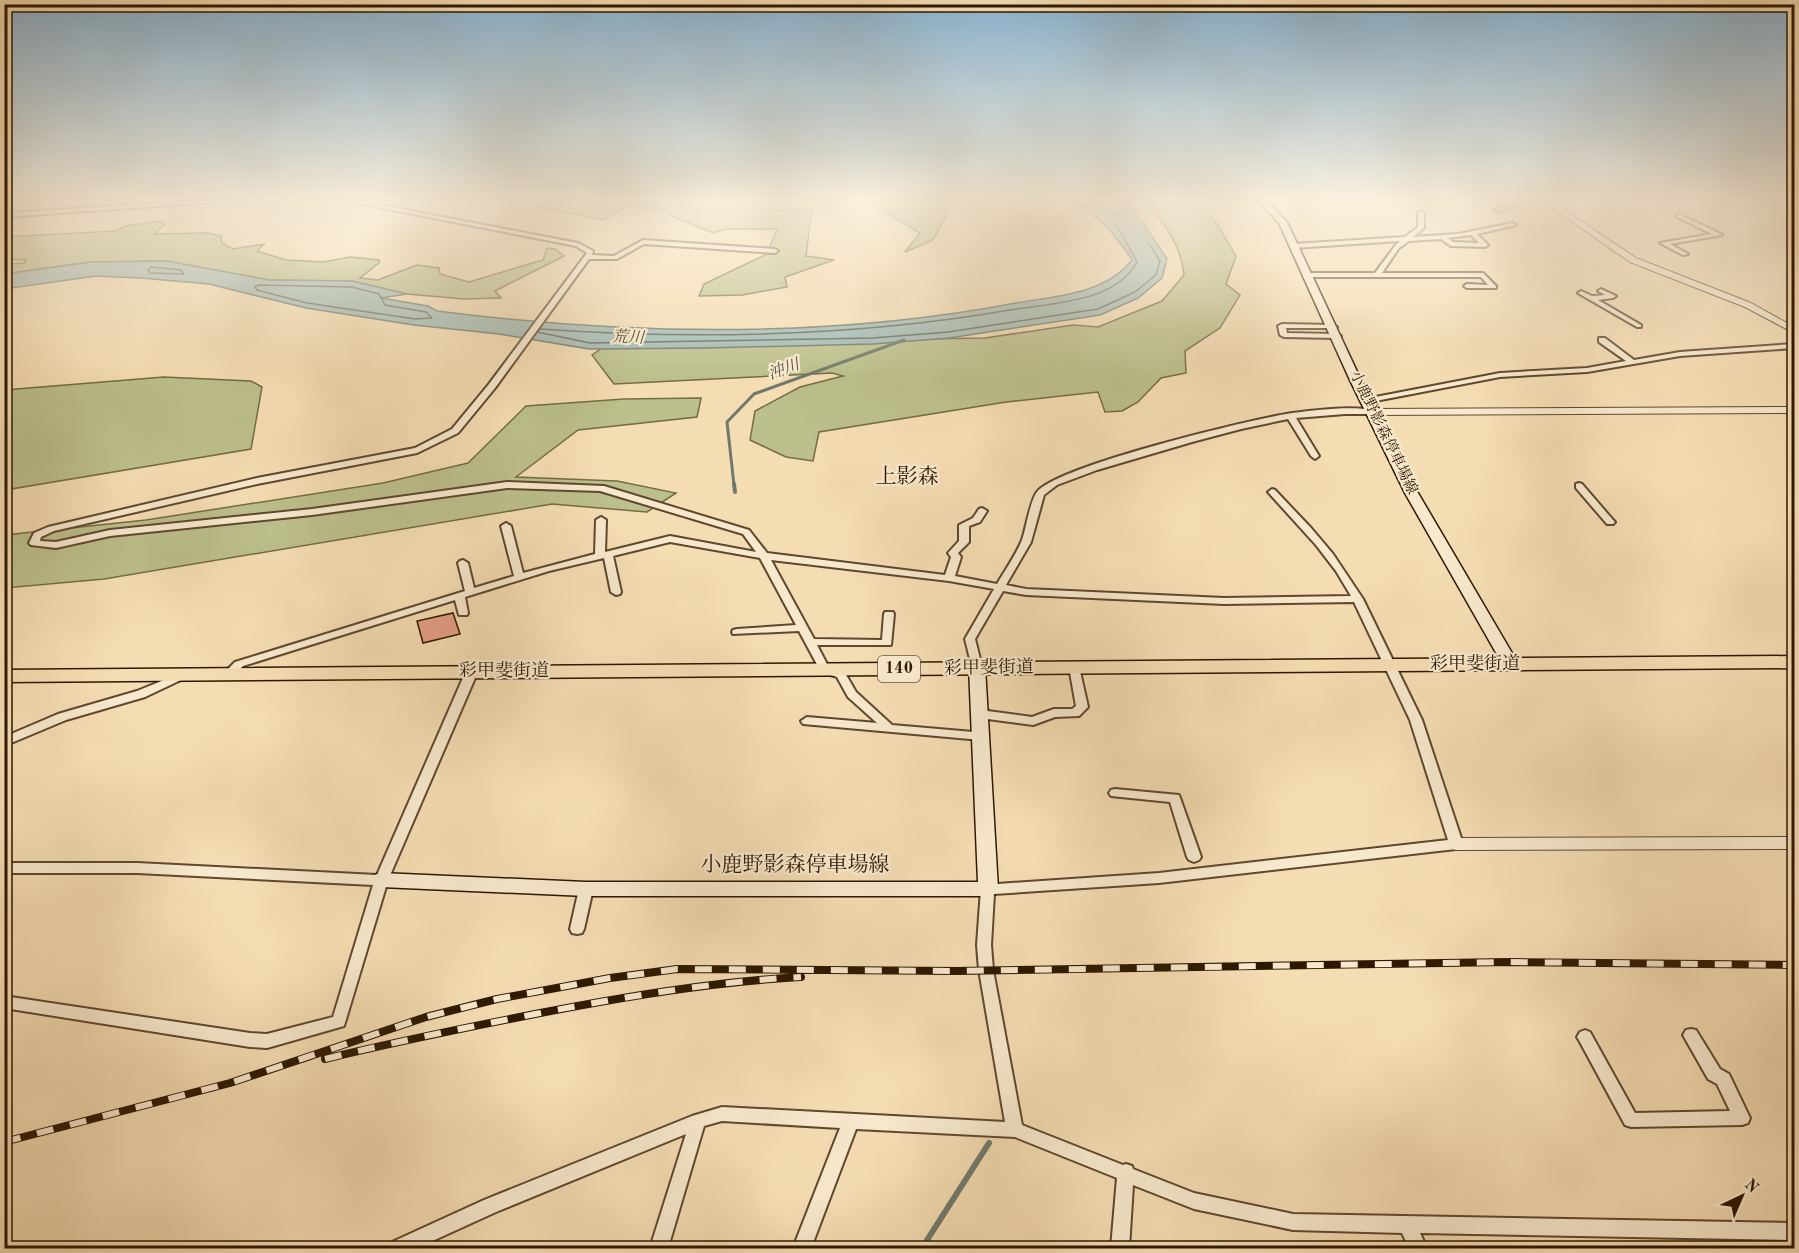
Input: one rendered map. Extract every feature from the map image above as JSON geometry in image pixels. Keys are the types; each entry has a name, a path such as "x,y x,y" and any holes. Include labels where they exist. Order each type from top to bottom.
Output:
{"highway":[{"name":"彩甲斐街道","path":"4,676 1794,662"}],"main road":[{"name":"小鹿野影森停車場線","path":"1299,258 1368,406 1432,531 1511,664"},
{"path":"977,668 988,889"},
{"name":"小鹿野影森停車場線","path":"381,880 586,889 988,889"}],"street":[{"path":"588,258 492,386 455,431 417,450 256,481 51,529 37,536 34,543 56,545 110,533 312,512 507,485 602,488 720,522 746,532 764,556 825,670 841,675 852,694 889,728"},
{"path":"1377,275 1389,258"},
{"path":"1631,258 1748,305 1794,330"},
{"path":"1308,275 1483,275 1494,287 1467,286"},
{"path":"1594,298 1613,296 1601,291"},
{"path":"1581,293 1594,298 1639,326"},
{"path":"1282,326 1335,332 1284,335 1282,326"},
{"path":"1602,340 1631,361"},
{"path":"977,668 970,639 1026,542 1040,494 1054,483 1202,437 1292,417 1368,406 1500,375 1587,370 1631,361 1794,346"},
{"path":"1368,406 1794,410"},
{"path":"1292,417 1315,456"},
{"path":"1579,486 1610,522"},
{"path":"1272,492 1308,528 1334,560 1358,599 1420,730 1456,844"},
{"path":"949,578 956,557 953,553 964,542 964,525 977,520 982,511"},
{"path":"601,520 604,555 616,592"},
{"path":"506,526 519,576"},
{"path":"230,673 239,664 519,576 670,539 764,556 949,578 1026,592 1224,601 1358,599"},
{"path":"463,563 463,613"},
{"path":"810,642 887,643 889,614"},
{"path":"738,632 802,628"},
{"path":"980,714 1033,721 1054,713 1075,713 1082,707 1074,667"},
{"path":"4,1002 250,1040 267,1041 339,1022 381,880 472,671"},
{"path":"4,742 62,717 141,694 186,674"},
{"path":"807,721 981,736"},
{"path":"1115,793 1175,798 1194,857"},
{"path":"1015,1130 986,970 984,945 988,889 1159,878 1456,844 1794,843"},
{"path":"4,868 137,868 381,880"},
{"path":"577,929 586,889"},
{"path":"1585,1037 1631,1120 1742,1118 1723,1079 1714,1074 1692,1035"},
{"path":"398,1248 490,1206 698,1121 722,1114 1015,1130 1126,1172 1194,1201 1293,1222 1794,1232"},
{"path":"659,1248 698,1121"},
{"path":"802,1248 851,1121"},
{"path":"1120,1248 1126,1172"},
{"path":"1407,1224 1418,1248"}],"green space":[{"path":"281,258 323,262 342,258 364,258 380,262 360,278 378,280 417,265 439,268 440,274 469,282 544,258 559,258 495,291 501,298 464,299 407,294 352,281 269,280 166,261 91,262 5,274 4,264 24,263 26,260 5,259"},
{"path":"758,258 834,260 785,277 787,287 742,295 699,296 704,284"},
{"path":"1180,258 1235,258 1226,284 1240,295 1220,328 1185,351 1186,373 1161,378 1138,402 1122,411 1105,412 1098,392 1006,402 819,432 813,461 786,457 750,440 755,411 800,387 843,376 832,373 614,384 592,355 608,344 985,338 1073,325 1098,327 1162,301 1184,275"},
{"path":"164,377 251,381 262,387 251,449 5,490 5,390"},
{"path":"701,398 697,417 578,430 516,477 617,481 676,493 647,512 552,504 104,579 5,588 5,535 146,520 383,483 468,463 526,406 624,399"}],"water":[{"name":"荒川","path":"1131,258 1167,259 1162,278 1138,298 1100,315 949,338 873,344 589,349 499,334 414,325 306,308 209,284 96,276 5,289 5,274 91,262 166,261 269,280 352,281 407,294 381,298 428,306 437,311 581,325 727,330 873,323 945,315 1064,295 1094,287 1108,280 1132,260"}],"building":[{"path":"453,613 460,634 423,643 417,621"}],"waterway":[{"name":"沖川","path":"734,485 727,422 754,394 904,340"},
{"name":"沖川","path":"734,484 735,492"},
{"path":"922,1248 989,1143"}],"railway":[{"path":"4,1142 230,1083 426,1017 497,999 610,978 677,969 956,971 1507,962 1794,965"},
{"path":"325,1059 456,1030 601,1002 700,986 801,977"}],"district":[{"name":"上影森","path":"907,477"}]}
